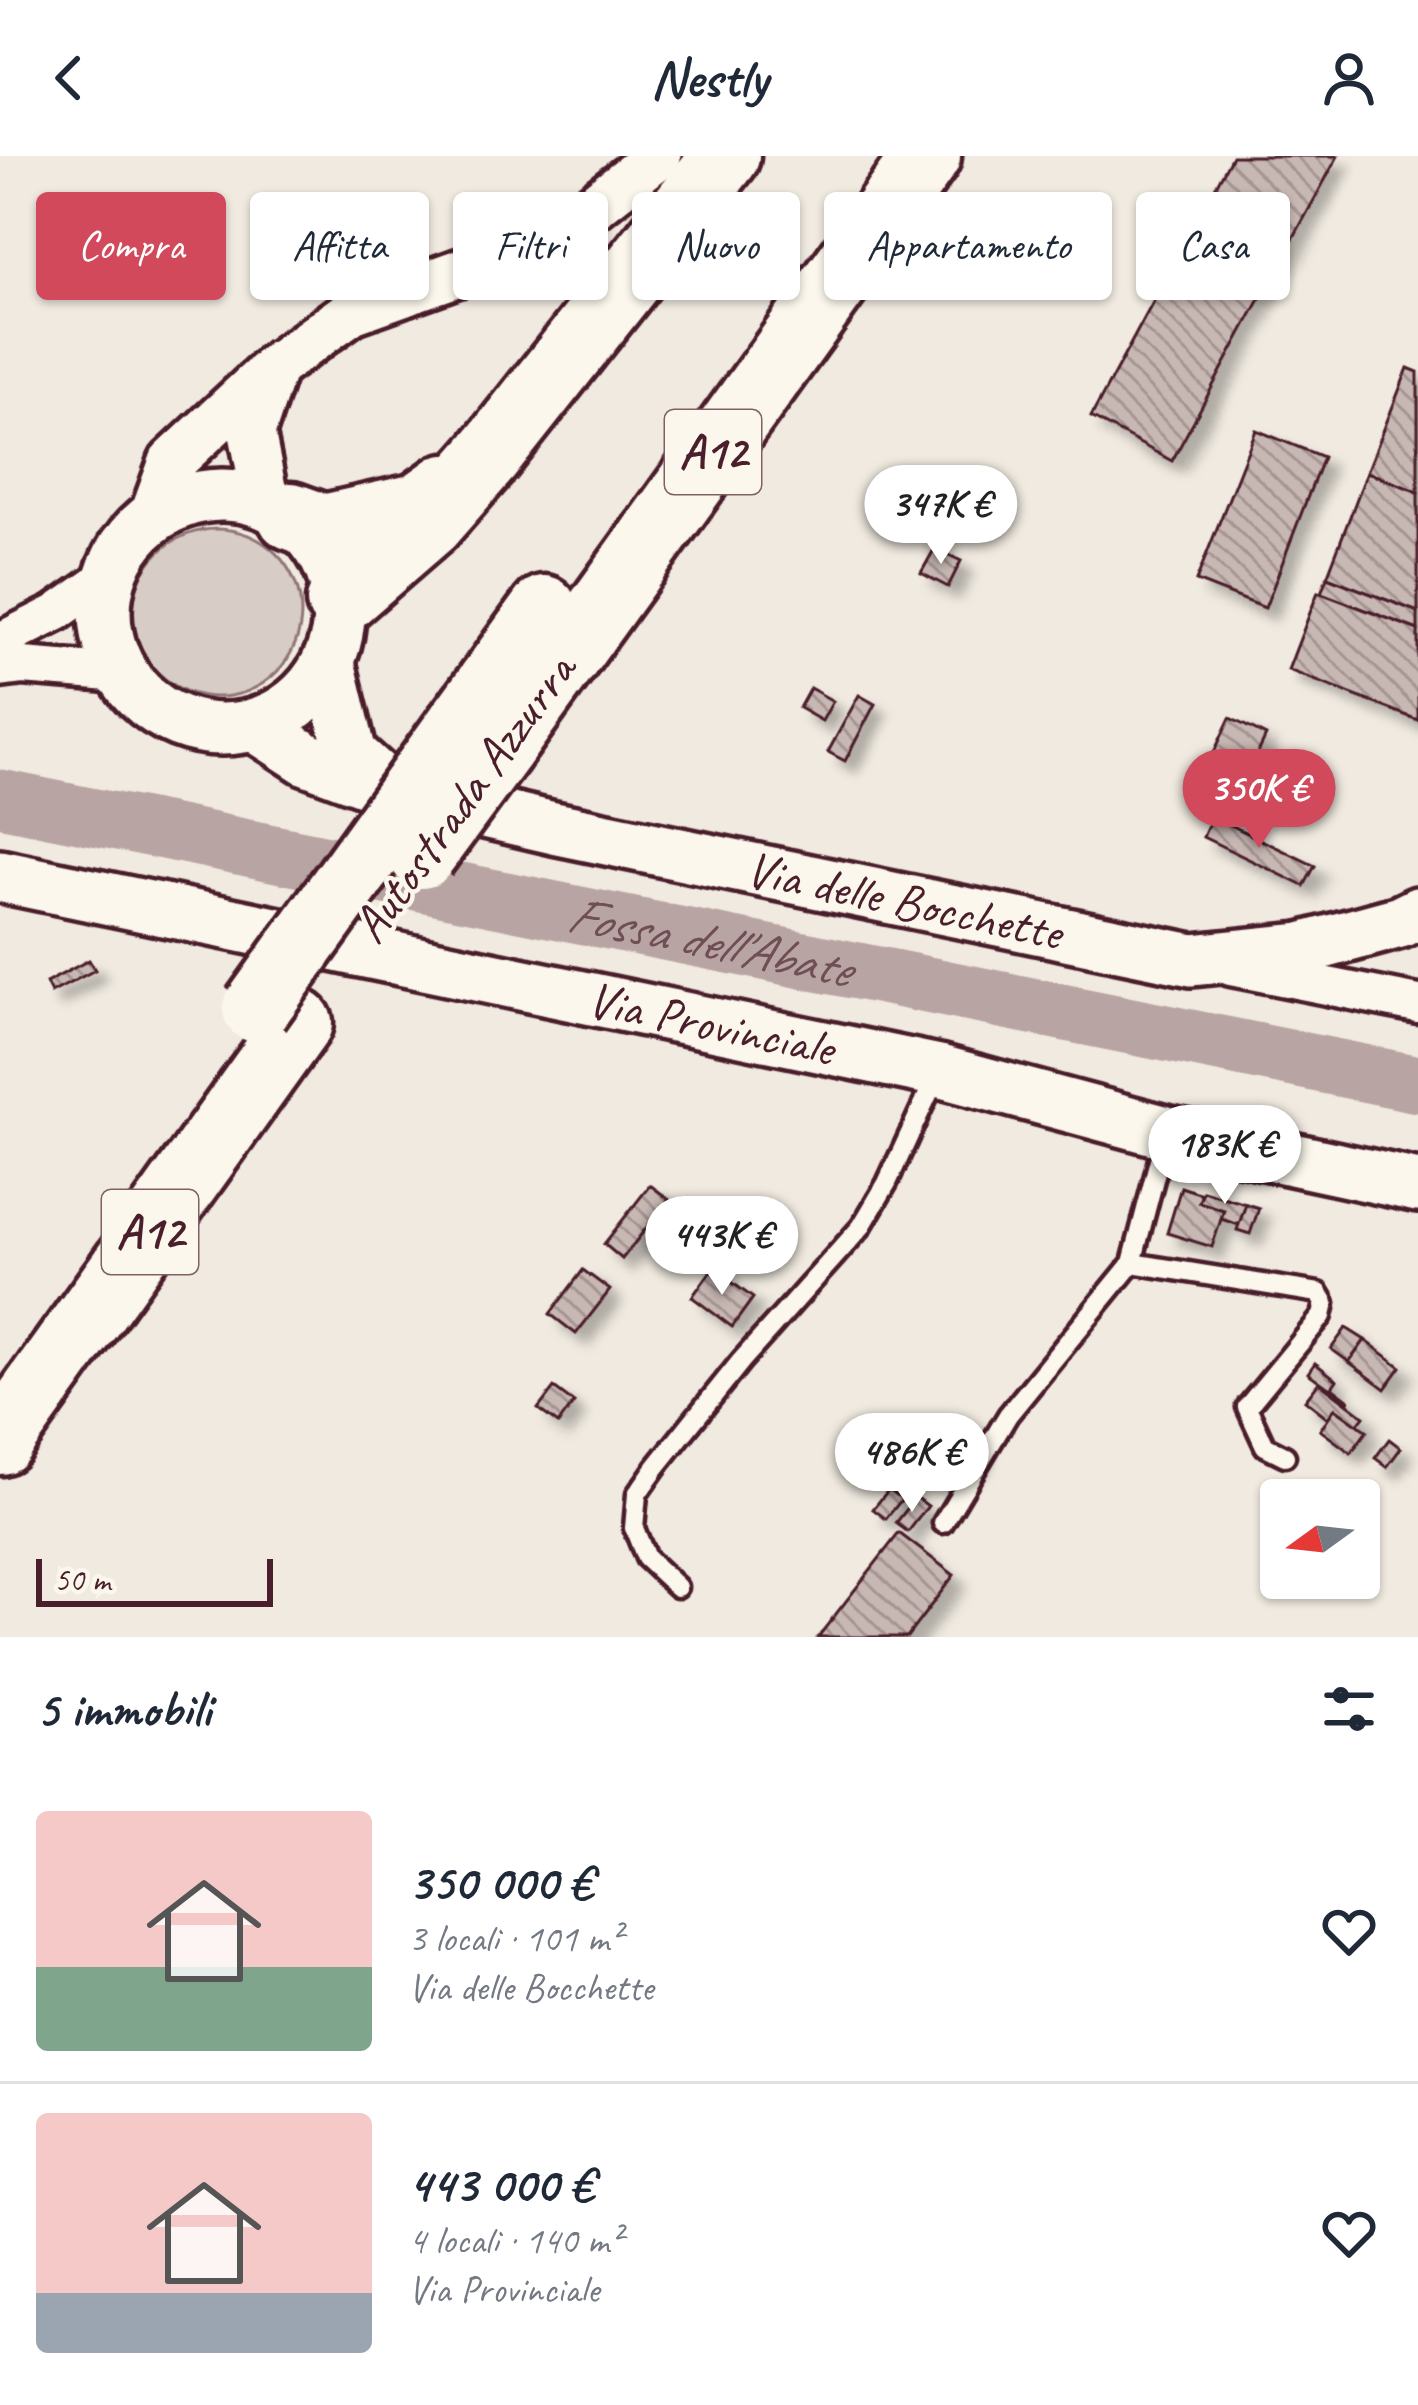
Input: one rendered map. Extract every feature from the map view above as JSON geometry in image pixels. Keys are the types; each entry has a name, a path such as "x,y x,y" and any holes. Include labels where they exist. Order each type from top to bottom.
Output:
{"highway":[{"path":"334,632 488,457 726,156"},
{"name":"Autostrada Azzurra","path":"0,1441 278,1016 480,736 876,156"},
{"name":"Autostrada Azzurra","path":"480,736 927,156"},
{"path":"279,509 324,528 418,507 488,457"},
{"name":"Autostrada Azzurra","path":"0,1363 278,1016"}],"main road":[{"path":"334,632 310,691 285,712 256,726 210,729 166,716 142,698 122,674 109,643 104,609 110,575 127,543 152,518 188,499 227,494 279,509 315,539 332,569 334,632 351,754 390,790"},
{"name":"Via delle Bocchette","path":"256,726 307,759 390,790 1192,960 1301,949 1418,914"},
{"name":"Via Provinciale","path":"0,876 939,1071 1166,1132 1418,1186"}],"street":[{"path":"152,518 172,463 274,367 352,311 486,263 577,219 658,156"},
{"path":"274,367 253,433 279,509"},
{"path":"0,641 56,613 110,575"},
{"path":"0,669 23,666 122,674"},
{"path":"1192,960 1418,1004"}],"lane":[{"path":"677,1587 646,1558 634,1528 637,1494 741,1361 861,1227 939,1071"},
{"path":"943,1522 1008,1415 1132,1263 1166,1132"},
{"path":"1132,1263 1319,1293 1325,1303 1322,1316 1247,1407 1264,1446 1285,1456"}],"shaded area":[{"path":"217,529 249,535 277,553 295,581 301,613 295,645 277,673 249,691 217,697 185,691 157,673 139,645 133,613 139,581 157,553 185,535"}],"building":[{"path":"1232,156 1338,156 1290,244 1290,192 1213,192"},
{"path":"1154,300 1260,300 1172,461 1091,417"},
{"path":"1408,368 1418,372 1418,492 1367,472"},
{"path":"1256,430 1323,457 1265,608 1196,581"},
{"path":"1367,472 1418,492 1418,612 1327,577"},
{"path":"935,548 961,561 948,587 921,573"},
{"path":"1327,577 1418,612 1418,630 1321,593"},
{"path":"1318,592 1418,630 1418,720 1288,670"},
{"path":"810,688 833,701 822,721 799,708"},
{"path":"859,695 875,704 845,761 828,752"},
{"path":"1230,718 1266,736 1237,797 1201,780"},
{"path":"1212,816 1315,866 1304,886 1203,837"},
{"path":"89,960 95,970 51,993 46,983"},
{"path":"650,1185 669,1199 622,1259 604,1244"},
{"path":"1181,1187 1202,1194 1199,1202 1224,1210 1212,1247 1167,1233"},
{"path":"1203,1191 1246,1204 1239,1225 1221,1219 1224,1210 1199,1202"},
{"path":"1246,1204 1259,1208 1250,1234 1237,1230"},
{"path":"713,1268 753,1298 732,1327 692,1297"},
{"path":"583,1270 610,1290 576,1334 550,1314"},
{"path":"1346,1328 1365,1340 1349,1362 1331,1349"},
{"path":"1365,1340 1401,1367 1385,1389 1349,1362"},
{"path":"1315,1363 1337,1380 1332,1387 1348,1402 1308,1373"},
{"path":"1319,1382 1364,1416 1357,1425 1335,1408 1328,1418 1305,1400"},
{"path":"554,1388 574,1403 558,1424 538,1409"},
{"path":"1335,1408 1367,1431 1351,1453 1320,1430"},
{"path":"1389,1439 1401,1448 1387,1467 1375,1458"},
{"path":"889,1489 902,1499 886,1519 873,1509"},
{"path":"916,1497 928,1506 908,1532 896,1523"},
{"path":"899,1533 954,1575 907,1637 818,1637"}],"waterway":[{"name":"Fossa dell'Abate","path":"0,798 1418,1084"}]}
